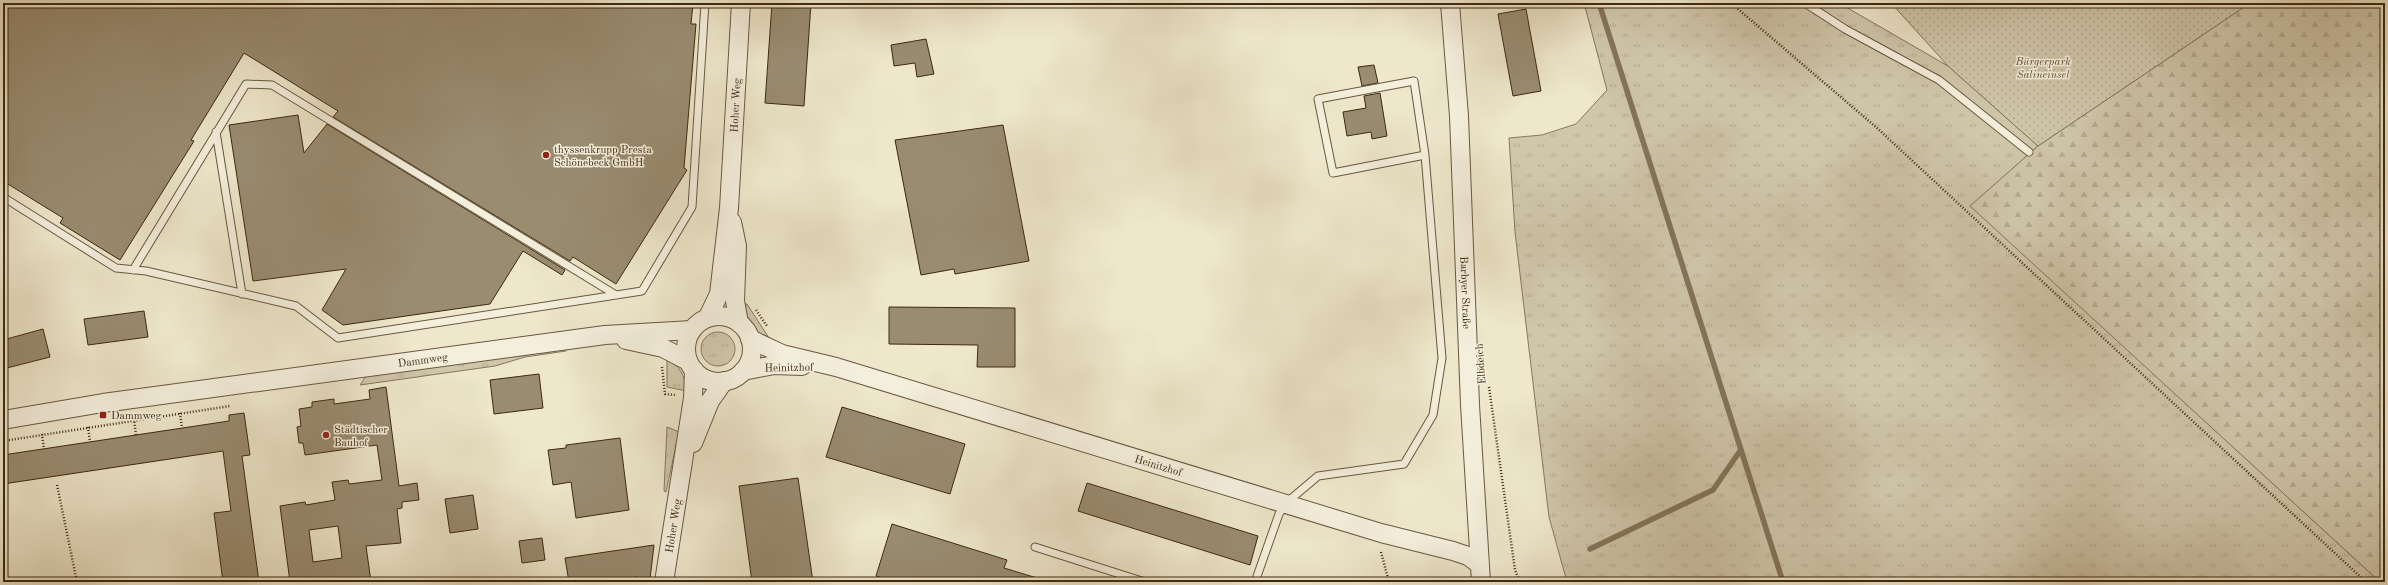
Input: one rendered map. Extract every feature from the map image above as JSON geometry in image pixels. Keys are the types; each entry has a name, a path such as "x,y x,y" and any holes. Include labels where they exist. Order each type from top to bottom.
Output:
{"street":[{"name":"Hoher Weg","path":"708,317 719,294 729,208 741,3"},
{"name":"Barbyer Straße","path":"1450,3 1459,116 1470,405 1481,582"},
{"name":"Hoher Weg","path":"729,208 737,246 735,301 738,323"},
{"path":"719,316 738,323 746,330 750,339 750,356 743,371 734,378 724,381 712,381 702,377 691,365 686,350 687,339 692,330 708,317 719,316"},
{"name":"Dammweg","path":"3,420 103,403 605,335 692,330"},
{"name":"Dammweg","path":"605,335 663,348 691,365"},
{"name":"Heinitzhof","path":"750,339 782,354 836,367 1286,503 1381,534 1453,551 1468,556 1479,564"},
{"name":"Hoher Weg","path":"664,582 693,398 691,365"},
{"name":"Heinitzhof","path":"743,371 774,365 836,367"},
{"name":"Hoher Weg","path":"681,470 710,401 724,381"}],"lane":[{"path":"3,197 116,268 133,270 296,306 338,338 642,291 692,207 705,3"},
{"path":"1805,3 1845,29 1939,80 2029,152"},
{"path":"1256,582 1279,514 1286,503 1318,476 1404,464 1434,415 1442,358 1425,155 1414,80 1318,99 1333,173 1425,155"},
{"path":"133,270 246,84 272,85 616,295"},
{"path":"216,132 242,294"},
{"path":"1035,547 1145,582"}],"path":[{"path":"1731,3 1877,128 2366,582"},
{"path":"661,360 665,394"},
{"name":"Elbdeich","path":"1488,379 1515,570 1520,582"},
{"path":"180,413 182,428"},
{"path":"134,419 136,435"},
{"path":"88,426 90,442"},
{"path":"42,434 44,449"},
{"path":"57,485 77,582"}],"green space":[{"path":"1584,3 1839,3 1948,66 2038,146 1971,206 2380,582 1567,582 1549,517 1515,232 1509,138 1542,135 1576,124 1607,90"},
{"name":"Bürgerpark Salineinsel","path":"1891,3 2250,3 2038,146 1948,66"},
{"path":"2250,3 2385,3 2385,582 2380,582 1970,206 2038,146"},
{"path":"742,304 747,304 769,338 759,333 755,329"},
{"path":"718,332 730,337 735,349 730,361 718,366 706,361 701,349 706,337"},
{"path":"566,348 566,351 525,357 495,366 360,385 366,376"},
{"path":"667,357 681,371 687,391 667,387"},
{"path":"667,427 679,432 666,492 664,491"}],"building":[{"name":"thyssenkrupp Presta Schönebeck GmbH","path":"3,3 693,3 691,24 696,24 684,168 687,170 616,284 573,257 570,261 333,117 338,111 244,53 191,140 194,141 120,260 60,223 63,218 3,181"},
{"path":"772,3 811,3 804,106 765,103"},
{"path":"1526,9 1541,91 1513,96 1498,14"},
{"path":"926,39 934,74 917,77 915,63 894,66 891,45"},
{"path":"1374,65 1378,83 1362,86 1358,67"},
{"path":"1380,93 1387,136 1372,139 1371,132 1347,136 1343,112 1366,108 1364,96"},
{"path":"298,115 304,153 327,124 565,270 562,275 523,251 490,304 343,325 322,310 346,269 253,281 229,125"},
{"path":"1003,125 1029,261 955,274 954,269 921,275 895,140"},
{"path":"889,307 1015,308 1015,367 977,367 978,345 889,344"},
{"path":"144,311 148,337 88,345 84,319"},
{"path":"43,329 50,357 3,369 3,340"},
{"path":"539,374 543,408 494,414 490,380"},
{"path":"386,387 399,486 417,483 419,500 402,502 402,508 397,509 401,543 366,546 371,582 290,582 280,506 305,502 306,505 335,500 332,482 348,480 349,484 382,480 377,445 305,455 303,443 299,443 297,427 301,426 299,409 312,407 312,402 334,399 334,404 370,399 369,390","holes":["338,526 342,558 313,562 309,530"]},
{"path":"842,407 965,444 950,494 826,457"},
{"path":"244,413 250,455 242,456 259,582 223,582 214,513 231,511 223,451 3,484 3,455 229,421 229,415"},
{"path":"620,438 629,510 576,518 571,482 553,485 548,450 566,448 566,445"},
{"path":"798,478 813,582 752,582 739,486"},
{"path":"1087,483 1258,536 1250,565 1078,511"},
{"path":"473,495 478,529 450,533 445,499"},
{"path":"892,524 1007,560 1004,568 1037,578 1037,582 895,582 876,576"},
{"path":"542,538 545,560 522,563 519,541"},
{"path":"654,545 650,579 635,577 634,582 569,582 565,558"}],"waterway":[{"path":"1599,3 1783,582"},
{"path":"1590,549 1713,490 1740,451"}],"place":[{"name":"thyssenkrupp Presta Schönebeck GmbH","path":"546,155"},
{"name":"Dammweg","path":"103,415"},
{"name":"Städtischer Bauhof","path":"326,435"}]}
